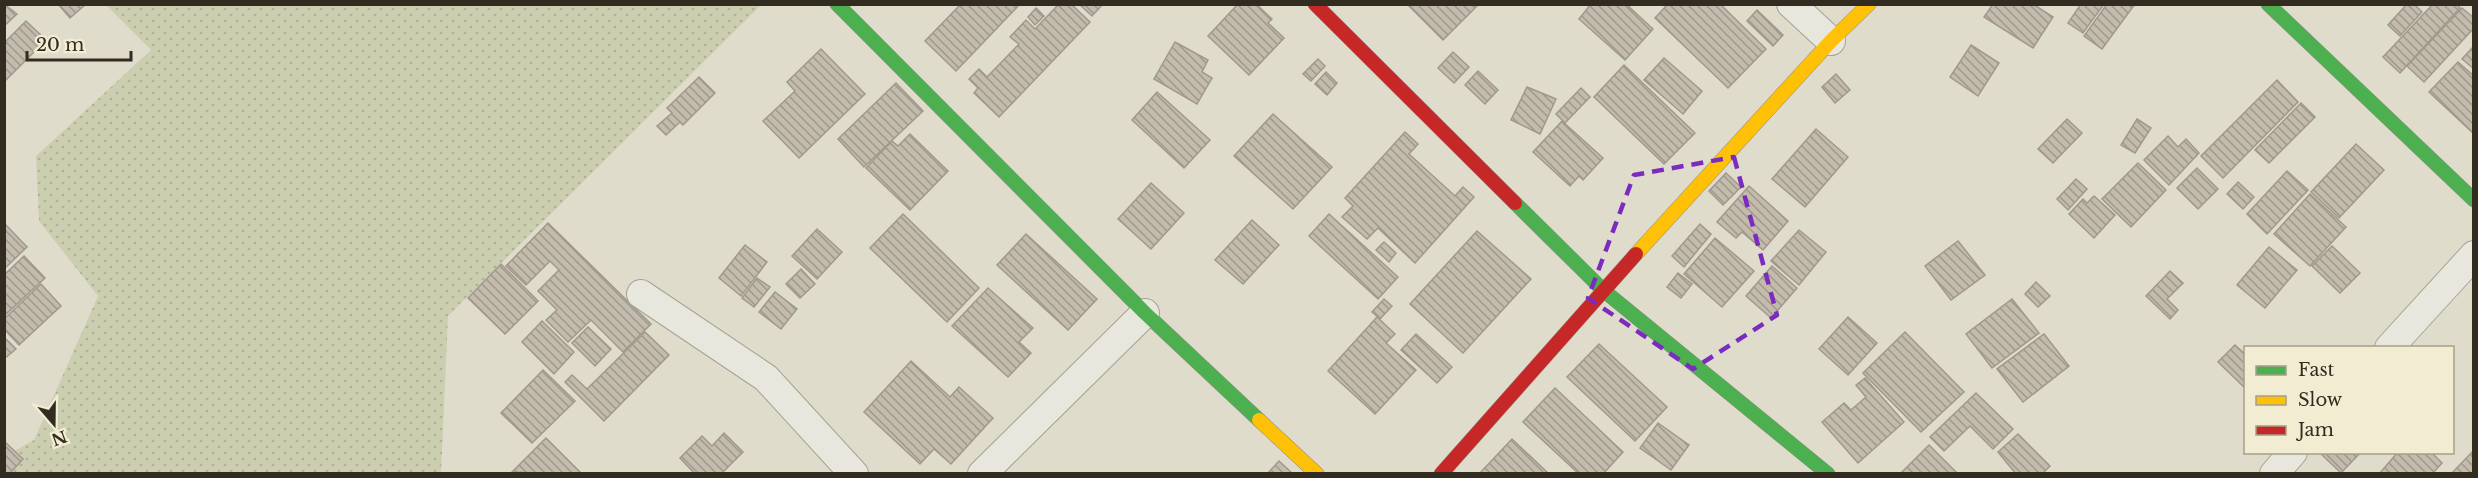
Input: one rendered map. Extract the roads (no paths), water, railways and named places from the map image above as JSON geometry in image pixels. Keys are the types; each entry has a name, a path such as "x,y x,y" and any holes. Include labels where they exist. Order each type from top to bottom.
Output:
{"street":[{"path":"837,4 1144,313 1317,474"},
{"path":"1315,4 1603,290 1828,474"},
{"path":"1791,4 1830,41"},
{"path":"1441,474 1603,290 1830,41 1869,4"},
{"path":"2268,4 2474,200"},
{"path":"2391,346 2474,255"},
{"path":"641,294 766,378 854,474"},
{"path":"982,474 1144,313"},
{"path":"2274,474 2292,454"}]}
